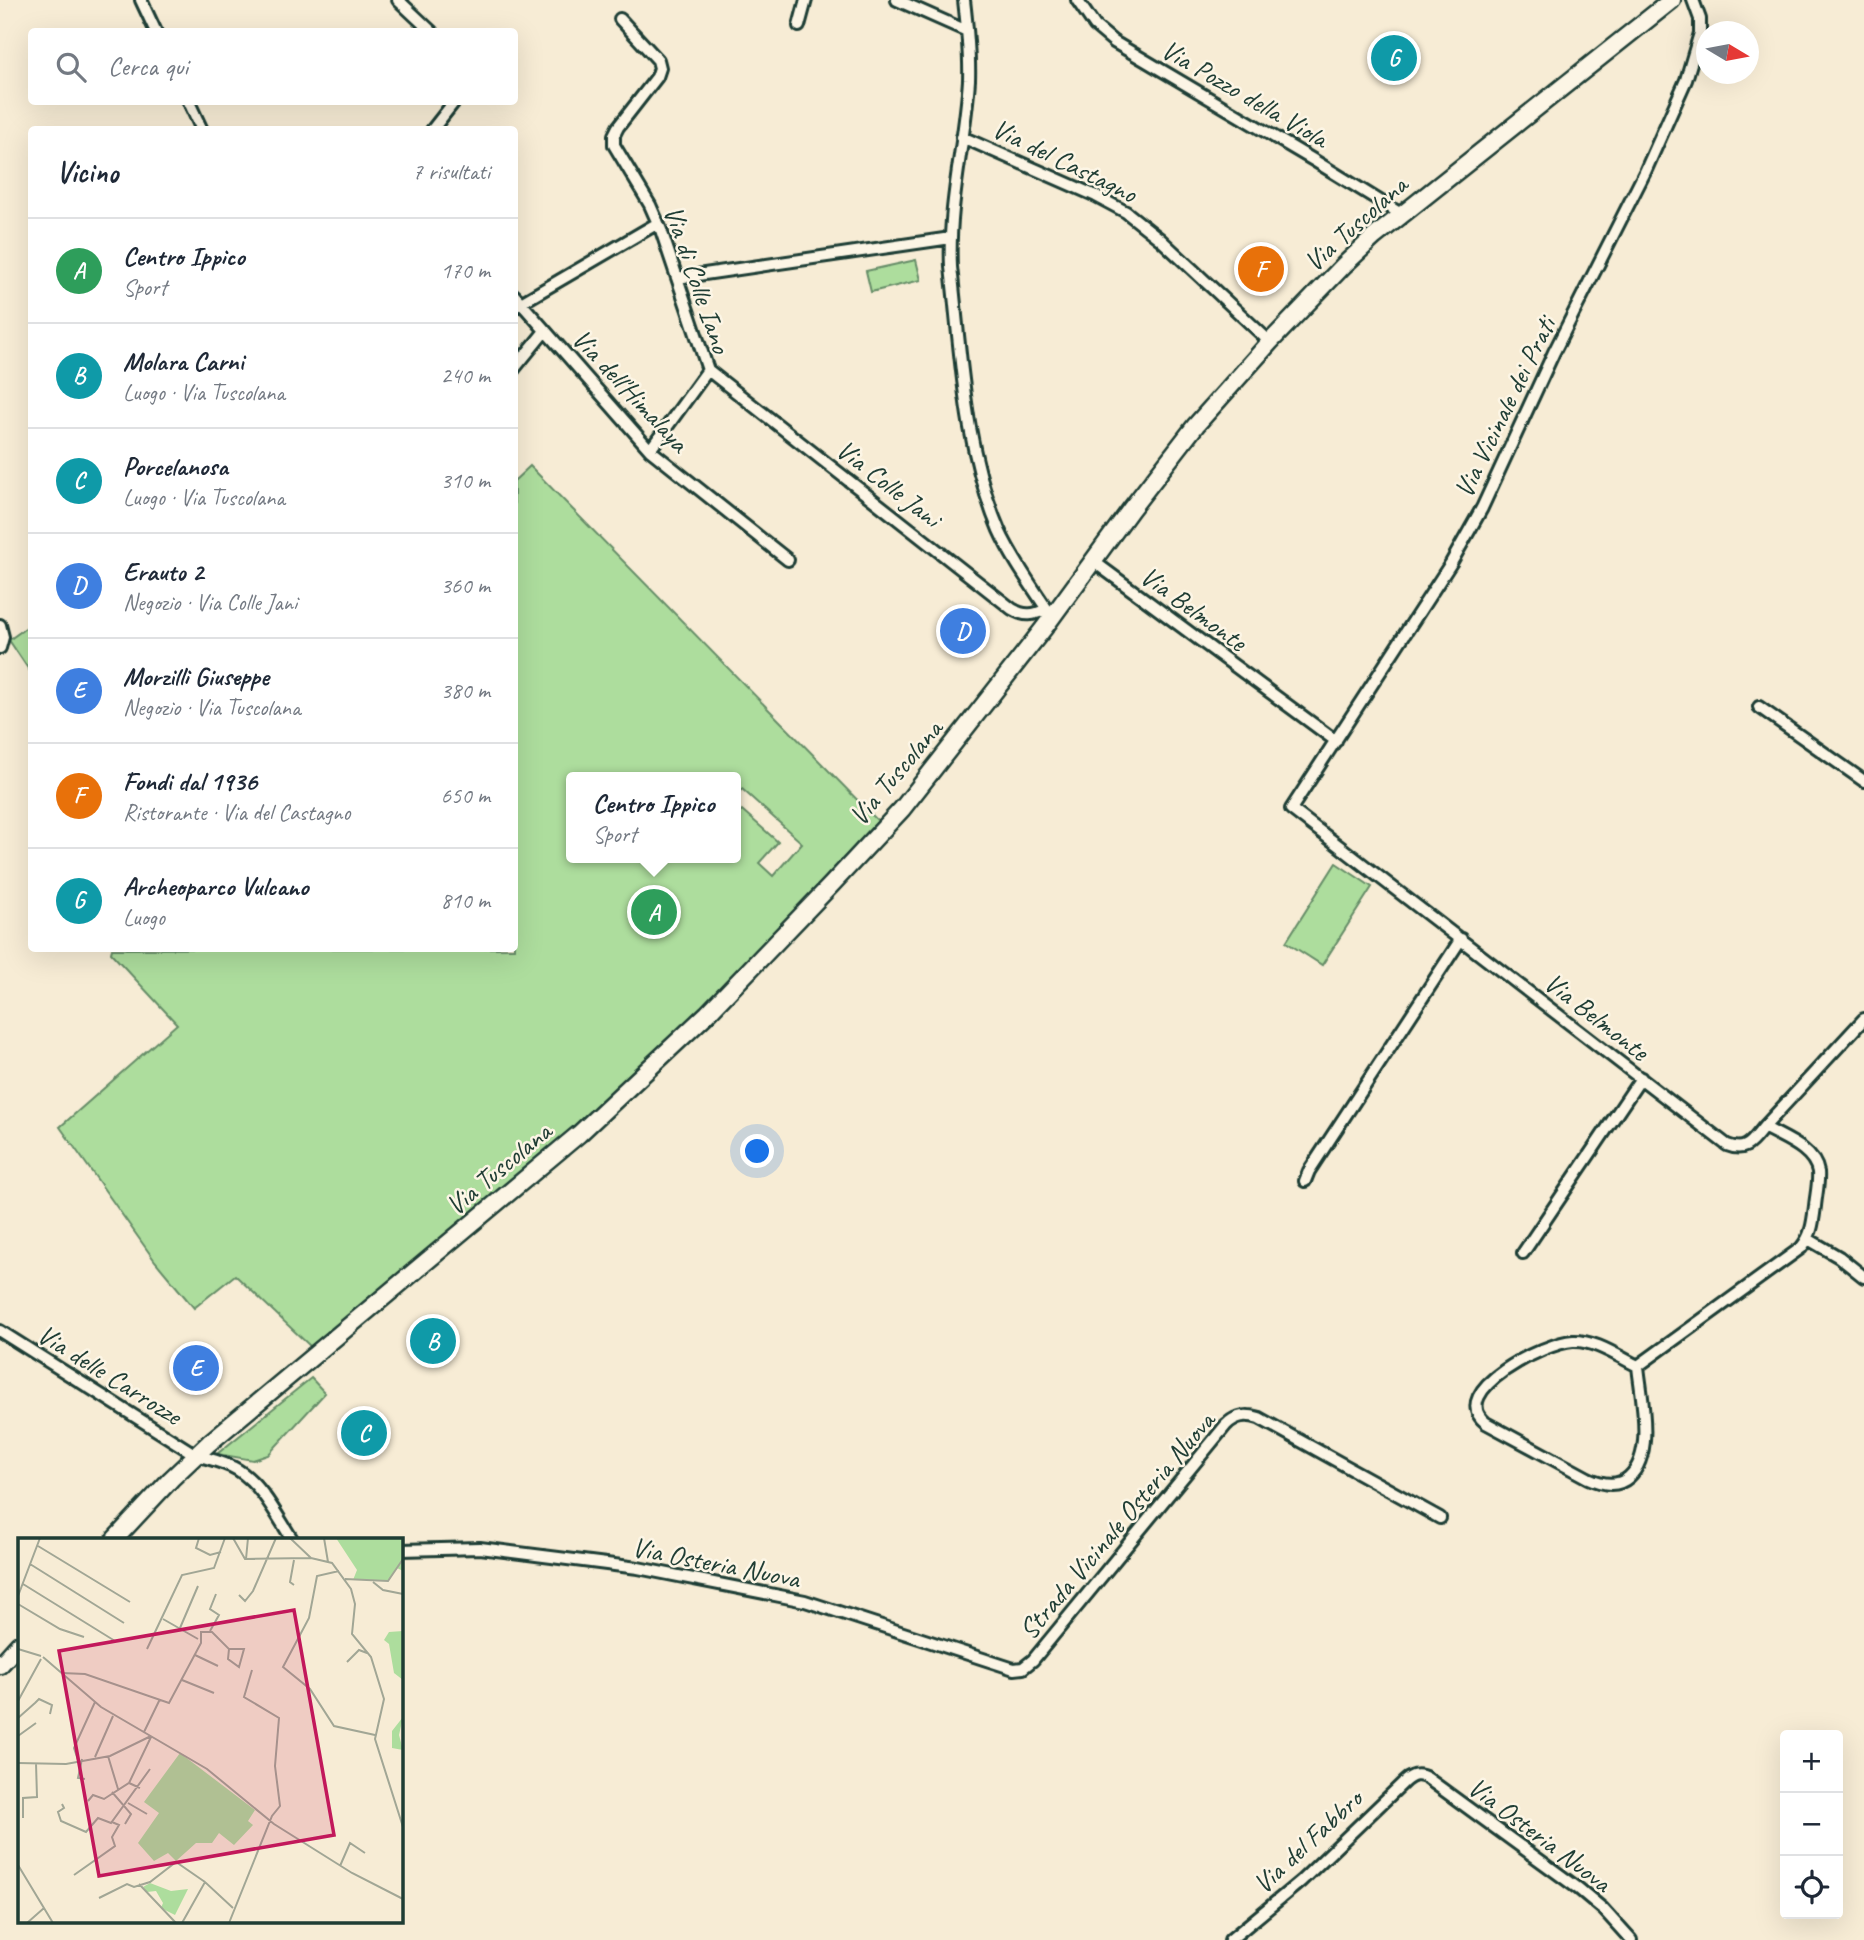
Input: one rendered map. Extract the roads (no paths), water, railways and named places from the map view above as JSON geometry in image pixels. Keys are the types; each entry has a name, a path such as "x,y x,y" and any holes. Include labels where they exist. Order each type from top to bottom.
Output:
{"main road":[{"name":"Via Tuscolana","path":"115,1538 196,1455 579,1134 707,1014 902,809 1049,613 1093,561 1191,431 1270,342 1357,252 1401,214 1672,0"},
{"path":"0,1665 18,1645"}],"street":[{"path":"141,0 154,28"},
{"path":"398,0 428,28"},
{"path":"799,26 806,0"},
{"path":"897,0 967,32"},
{"path":"964,0 969,76 952,208 951,238 952,276 967,406 979,464 1000,532 1049,613"},
{"name":"Via Pozzo della Viola","path":"1077,0 1095,26 1114,42 1401,214"},
{"name":"Via Vicinale dei Prati","path":"1291,809 1465,539 1485,500 1554,352 1645,172 1686,80 1699,43 1700,23 1693,0"},
{"name":"Via di Colle Iano","path":"620,19 660,65 657,77 619,125 613,139 615,148 659,223 708,370 650,450"},
{"path":"190,105 200,126"},
{"path":"435,126 452,105"},
{"name":"Via del Castagno","path":"962,137 1126,212 1160,239 1270,342"},
{"path":"518,301 659,223"},
{"path":"677,278 951,238"},
{"name":"Via dell'Himalaya","path":"518,303 650,450 788,560"},
{"path":"518,364 545,331"},
{"name":"Via Colle Jani","path":"708,370 1012,609 1025,615 1049,613"},
{"name":"Via Belmonte","path":"1093,561 1336,741"},
{"path":"0,625 3,637 0,648"},
{"path":"1759,707 1864,781"},
{"name":"Via Belmonte","path":"1291,809 1731,1146 1740,1148 1747,1145 1864,1019"},
{"path":"1305,1181 1461,939"},
{"path":"1523,1253 1641,1079"},
{"path":"1638,1366 1801,1248 1808,1239 1812,1229 1818,1176 1815,1163 1805,1151 1764,1127"},
{"path":"1808,1239 1832,1252 1864,1277"},
{"name":"Via delle Carrozze","path":"0,1331 196,1455"},
{"path":"1572,1341 1590,1344 1638,1366 1644,1448 1637,1469 1621,1482 1605,1484 1592,1480 1486,1423 1479,1414 1478,1402 1487,1382 1522,1360 1558,1343 1572,1341"},
{"name":"Strada Vicinale Osteria Nuova","path":"1014,1669 1023,1668 1033,1660 1226,1425 1236,1418 1248,1415 1259,1418 1440,1518"},
{"path":"196,1455 240,1472 256,1487 291,1538"},
{"name":"Via Osteria Nuova","path":"402,1550 480,1548 638,1568 805,1601 1014,1669"},
{"name":"Via Osteria Nuova","path":"1415,1775 1427,1777 1580,1889 1603,1909 1631,1940"},
{"name":"Via del Fabbro","path":"1230,1940 1294,1887 1405,1781 1415,1775"}],"place":[{"name":"Archeoparco Vulcano","path":"1394,58"},
{"name":"Fondi dal 1936","path":"1261,269"},
{"name":"Erauto 2","path":"963,631"},
{"name":"Centro Ippico","path":"654,912"},
{"name":"Molara Carni","path":"433,1341"},
{"name":"Morzilli Giuseppe","path":"196,1368"},
{"name":"Porcelanosa","path":"364,1433"}]}
